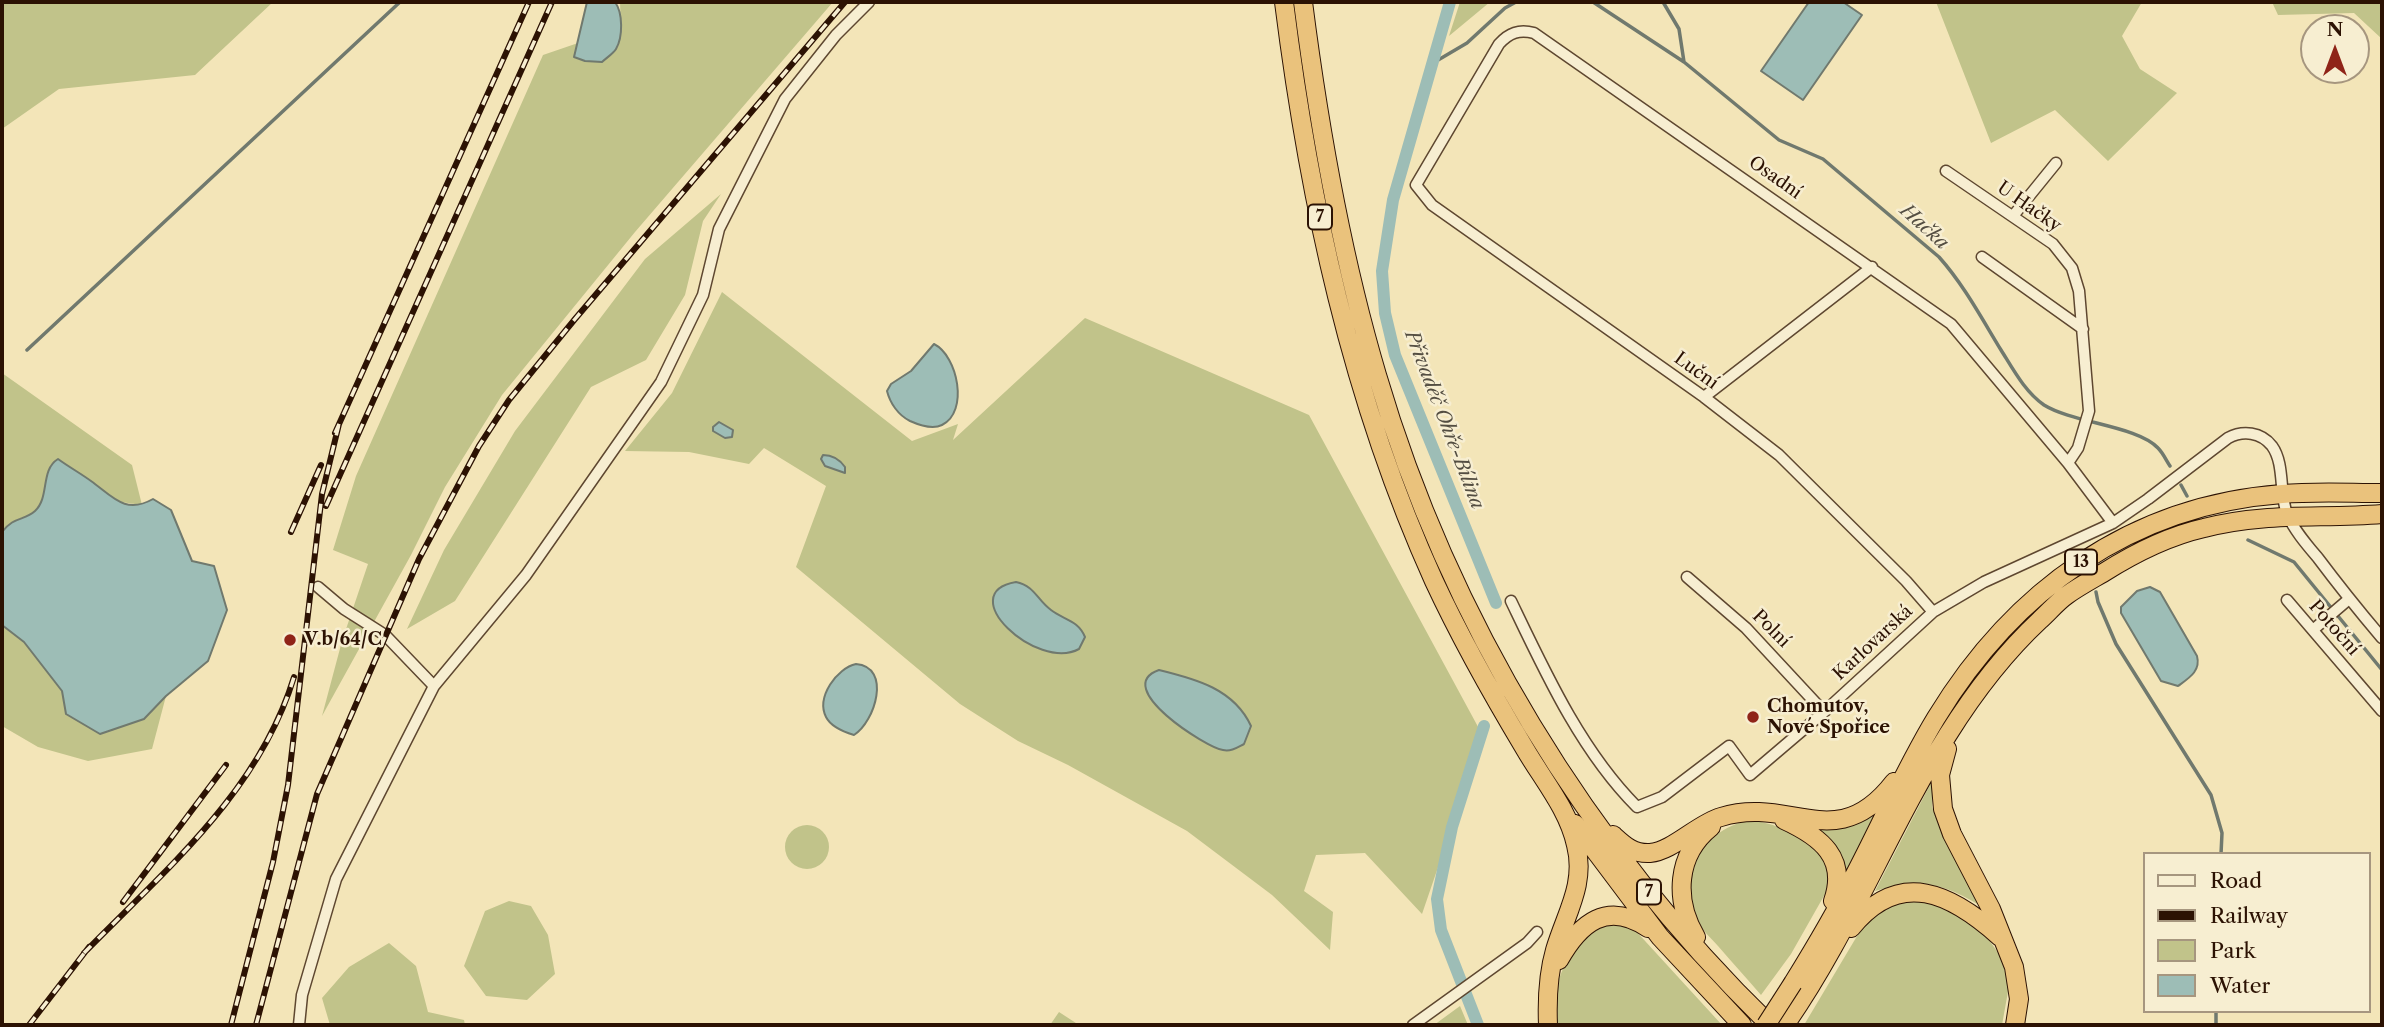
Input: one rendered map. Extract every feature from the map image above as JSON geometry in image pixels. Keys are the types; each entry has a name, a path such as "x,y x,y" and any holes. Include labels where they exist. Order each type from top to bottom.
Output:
{"highway":[{"name":"7","path":"1284,2 1303,131 1346,332 1374,428 1415,537 1463,642 1556,799 1660,937 1742,1025"},
{"name":"7","path":"1303,2 1321,126 1363,328 1392,422 1432,527 1470,611 1545,747 1622,859 1716,970 1768,1025"},
{"name":"13","path":"1785,1025 1820,939 1917,752 1943,707 1985,647 2017,612 2054,581 2111,544 2149,526 2191,511 2230,501 2282,494 2382,493"},
{"name":"13","path":"1768,1025 1828,958 1961,713 2001,659 2067,595 2118,563 2201,528 2244,519 2288,515 2382,514"},
{"path":"1961,713 1943,762 1940,775 1941,797 1952,834 1992,909 2017,978 2019,999 2015,1025"},
{"path":"1587,810 1625,846 1648,853 1662,850 1705,823 1735,814 1754,812 1818,821 1848,819 1864,812 1880,799 1917,752"},
{"path":"1548,1025 1548,993 1555,951 1576,895 1580,870 1573,832 1556,799"},
{"path":"1754,812 1776,817 1801,829 1824,846 1835,860 1839,876 1837,890 1820,939"},
{"path":"1716,970 1685,915 1681,881 1687,858 1699,839 1715,824 1735,814"},
{"path":"1828,958 1868,909 1885,899 1905,893 1922,893 1951,900 1975,915 2004,941"},
{"path":"1548,993 1556,965 1564,952 1580,931 1596,919 1615,916 1629,918 1660,937"}],"street":[{"path":"299,1025 302,995 336,879 434,686 526,575 661,382 703,295 719,229 785,99 836,34 869,2"},
{"name":"Osadní","path":"1416,185 1499,44 1506,36 1526,31 1545,41 1951,324 2068,463 2113,523"},
{"path":"2013,216 2056,163"},
{"name":"U Hačky","path":"1945,171 2053,244 2072,268 2079,291 2089,411 2078,448 2068,463"},
{"name":"Luční","path":"1416,185 1432,205 1704,397 1779,455 1906,581 1933,612"},
{"path":"1982,257 2083,329"},
{"path":"1704,397 1872,267"},
{"name":"Karlovarská","path":"1511,601 1581,733 1620,790 1637,807 1662,797 1729,746 1750,775 1824,712 1933,612 1984,582 2113,523 2228,438 2241,433 2254,434 2271,445 2278,462 2282,494"},
{"path":"2282,494 2288,515 2306,544 2382,638"},
{"name":"Polní","path":"1687,577 1746,628 1824,712"},
{"path":"318,587 344,609 385,635 434,686"},
{"path":"2316,627 2349,598"},
{"name":"Potoční","path":"2287,600 2316,627 2382,712"},
{"path":"1413,1025 1527,943 1537,932"}],"green space":[{"path":"2,2 273,2 195,75 59,89 2,129"},
{"path":"620,2 833,2 635,232 502,395 445,487 411,555 322,716 342,641 368,564 333,550 356,476 543,55 578,43 575,57 621,27"},
{"path":"1460,2 1490,2 1449,36"},
{"path":"1936,2 2142,2 2122,36 2140,69 2177,93 2108,161 2055,110 1991,143"},
{"path":"2272,2 2382,2 2382,39 2370,28 2370,14 2278,15"},
{"path":"721,194 703,221 685,295 646,360 591,387 455,601 407,629 444,550 515,431 645,259"},
{"path":"722,292 912,441 958,424 953,440 1085,318 1309,415 1483,736 1422,914 1365,853 1316,855 1304,891 1333,912 1330,950 1272,895 1187,831 1068,765 1018,741 960,704 796,567 826,486 764,448 749,464 689,452 625,451 672,393"},
{"path":"2,373 132,465 142,505 114,501 93,483 47,476 36,510 16,520 2,532"},
{"path":"2,625 24,642 62,691 66,714 144,719 166,696 152,749 88,761 38,747 2,726"},
{"path":"1932,781 1932,807 1942,833 1979,905 1953,891 1929,884 1904,884 1875,891"},
{"path":"1876,811 1846,872 1838,850 1809,825"},
{"path":"1753,820 1773,825 1796,836 1818,852 1829,870 1829,887 1791,954 1761,995 1699,924 1690,905 1689,888 1691,871 1708,843 1736,824"},
{"path":"807,825 822,832 829,847 822,862 807,869 792,862 785,847 792,832"},
{"path":"1914,899 1948,906 1987,937 2001,957 2009,986 2002,1025 1804,1025 1866,921 1888,905"},
{"path":"509,901 531,906 548,935 555,974 527,1000 486,996 464,966 485,911"},
{"path":"1609,924 1627,925 1635,930 1722,1025 1556,1025 1556,991 1562,970 1581,941"},
{"path":"389,943 416,966 428,1012 464,1020 465,1025 330,1025 322,998 349,967"},
{"path":"1460,1006 1468,1025 1434,1025"},
{"path":"1059,1012 1079,1025 1050,1025"}],"water":[{"path":"587,2 615,2 620,12 618,44 615,51 602,62 574,57"},
{"path":"1809,2 1843,2 1862,15 1803,100 1761,71"},
{"path":"934,344 942,350 954,371 958,397 956,409 950,418 942,425 930,427 914,423 898,412 887,391 891,384 911,371"},
{"path":"719,422 733,430 732,437 725,438 713,431 713,427"},
{"path":"823,455 841,462 845,473 825,466 821,459"},
{"path":"58,459 119,502 134,505 153,499 171,510 192,561 214,566 227,610 208,661 166,696 144,719 100,734 66,714 62,691 24,642 2,625 2,532 11,523 31,514 40,505 49,470"},
{"path":"1016,582 1028,587 1051,610 1079,627 1085,637 1079,649 1062,653 1042,650 1024,641 1008,628 997,614 993,600 999,589"},
{"path":"2150,587 2160,592 2197,656 2196,670 2178,686 2161,681 2121,613 2121,607 2137,591"},
{"path":"856,664 867,667 877,684 873,708 862,728 854,735 838,729 828,721 824,701 830,684 836,677"},
{"path":"1159,670 1200,682 1235,703 1251,726 1244,744 1229,750 1214,747 1167,716 1153,702 1146,689 1147,678"}],"waterway":[{"path":"27,350 400,2"},
{"name":"Přivaděč Ohře-Bílina","path":"1450,2 1393,200 1382,271 1385,313 1395,355 1496,603"},
{"path":"1433,63 1467,43 1505,8 1516,2"},
{"path":"1593,2 1684,62"},
{"name":"Hačka","path":"1663,2 1679,29 1684,62 1779,140 1823,159 1939,257 1965,291 2020,380 2037,400 2056,411 2121,429 2149,441 2160,450 2170,466"},
{"name":"Hačka","path":"2181,485 2187,496"},
{"name":"Hačka","path":"2248,540 2294,562 2382,670"},
{"path":"2096,592 2116,644 2211,795 2222,833 2221,852"},
{"name":"Přivaděč Ohře-Bílina","path":"1478,1025 1441,930 1437,899 1452,827 1484,726"},
{"path":"2216,1013 2216,1025"}],"railway":[{"path":"335,433 529,2"},
{"path":"326,506 552,2"},
{"path":"256,1025 317,794 419,559 479,446 509,400 575,319 845,2"},
{"path":"231,1025 273,862 288,785 322,494 339,424"},
{"path":"291,532 321,465"},
{"path":"84,953 177,859 234,793 258,757 278,718 294,677"},
{"path":"123,902 226,765"},
{"path":"29,1025 89,947"}],"place":[{"name":"V.b/64/C","path":"290,640"},
{"name":"Chomutov, Nové Spořice","path":"1753,717"}]}
